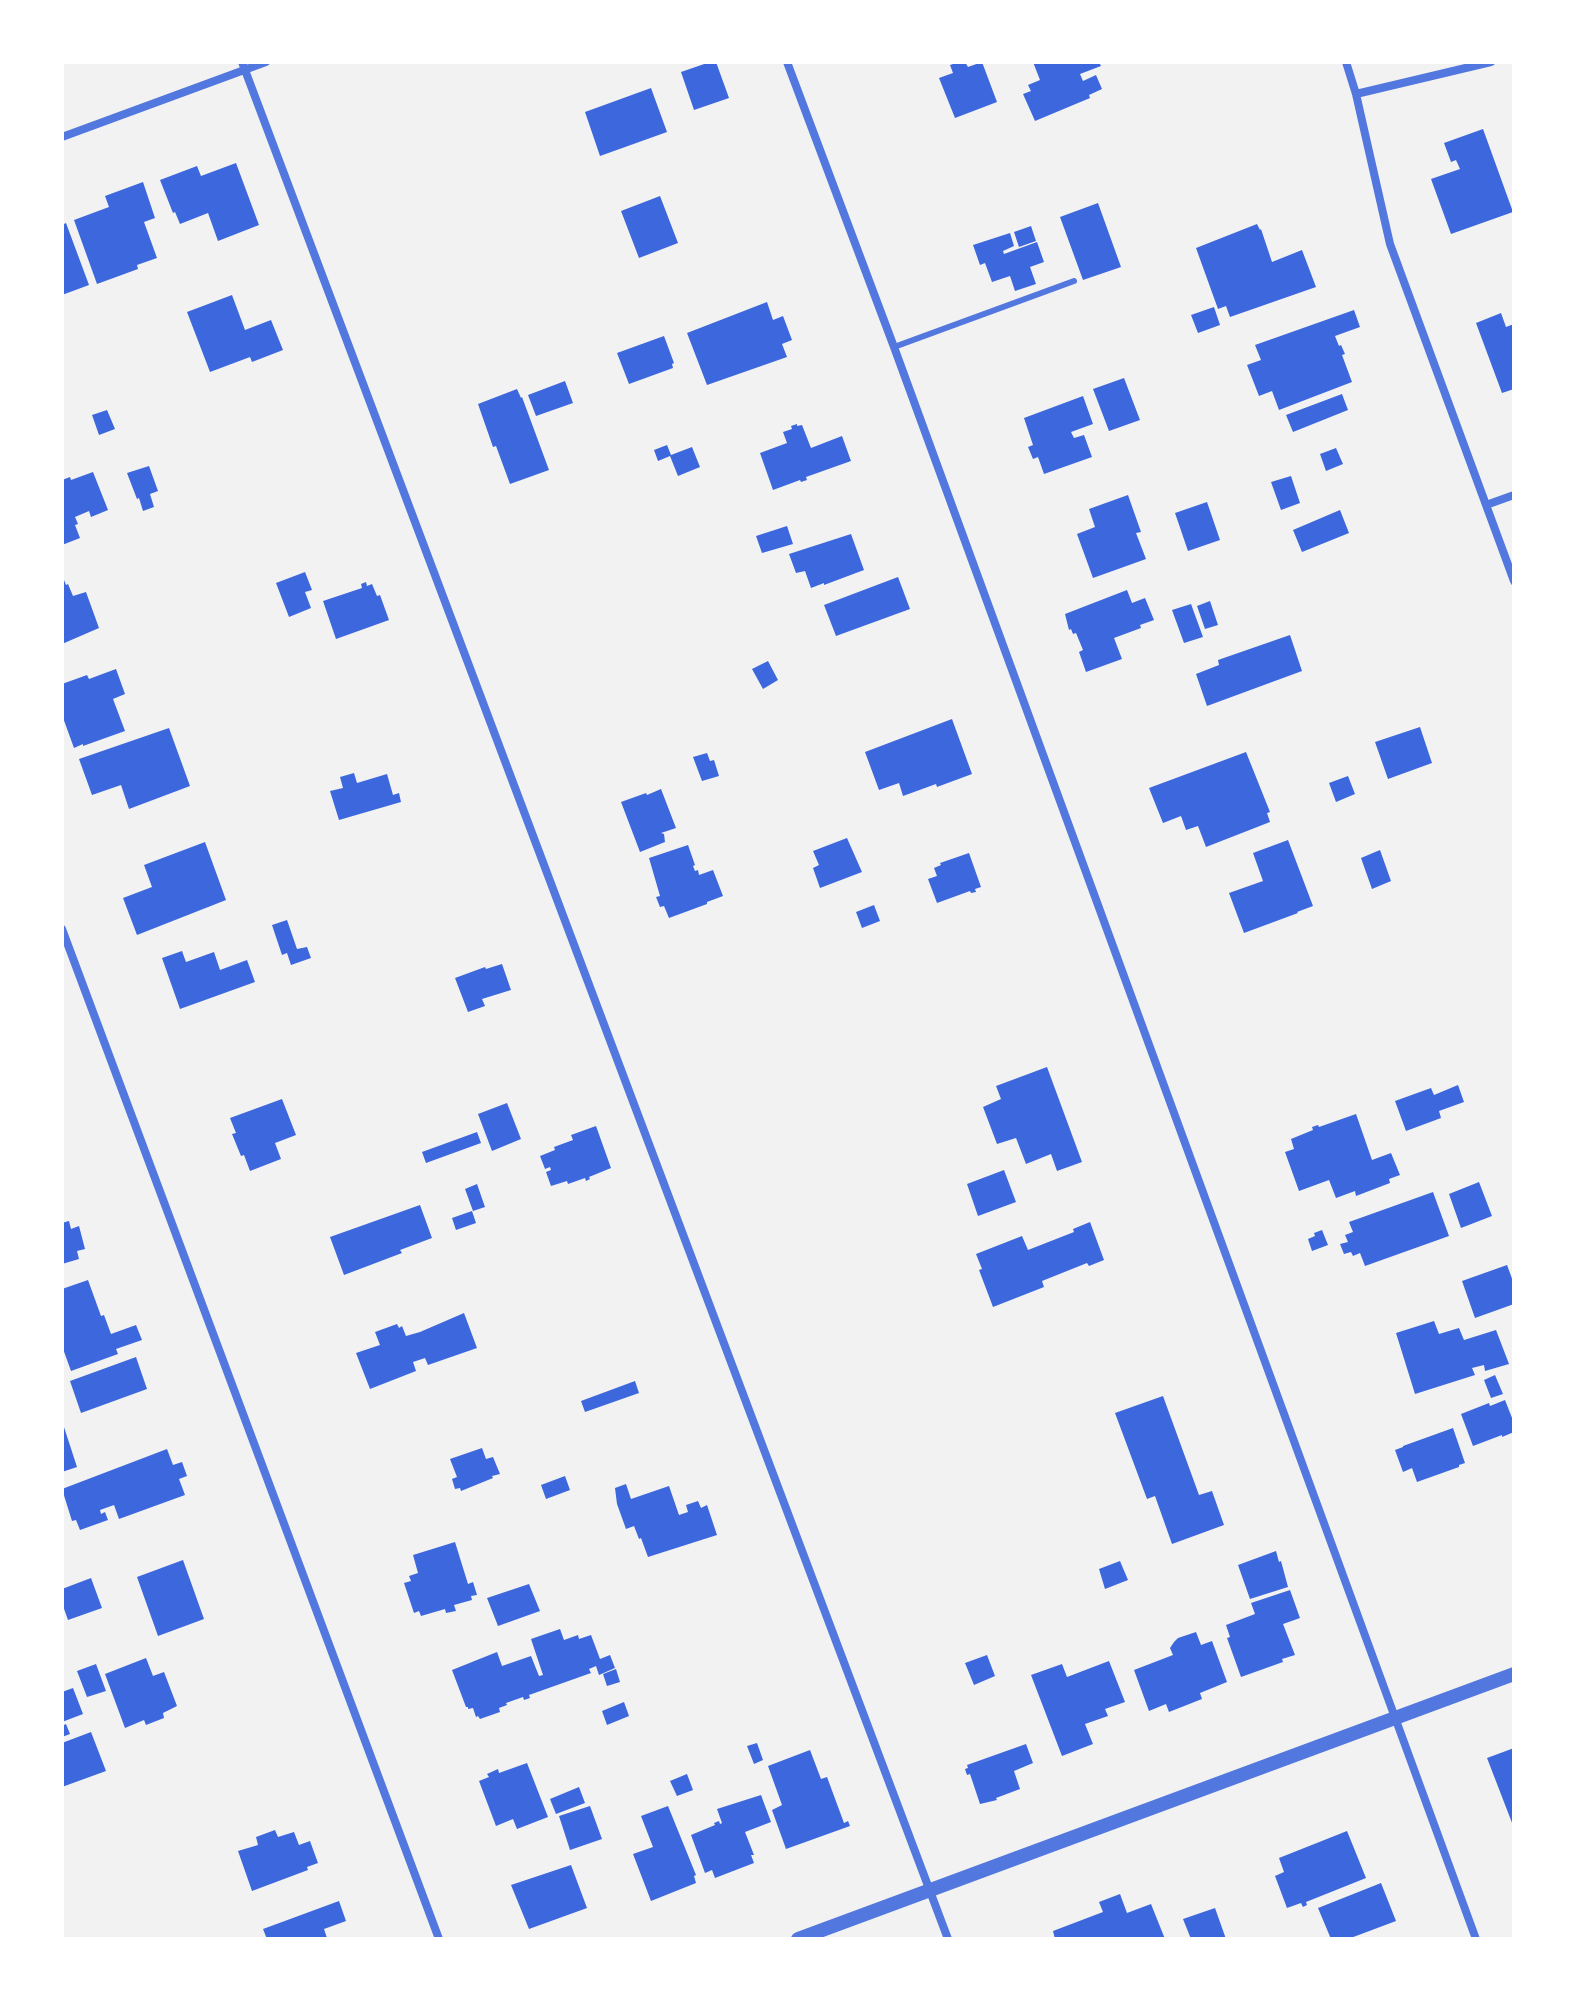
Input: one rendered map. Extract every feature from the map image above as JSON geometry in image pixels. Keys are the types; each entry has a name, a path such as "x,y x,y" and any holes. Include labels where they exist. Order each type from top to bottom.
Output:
{"street":[{"path":"62,137 244,66 266,62"},
{"path":"787,62 1476,1939"},
{"path":"1346,62 1390,244 1514,581"},
{"path":"1356,94 1491,62"},
{"path":"244,66 948,1939"},
{"path":"1486,505 1514,495"},
{"path":"62,929 439,1939"},
{"path":"798,1939 1514,1674"}],"lane":[{"path":"894,347 1074,281"}],"building":[{"path":"716,62 729,98 694,110 681,72"},
{"path":"965,62 968,67 982,62 997,102 955,118 939,78 953,73 950,65"},
{"path":"1033,62 1099,62 1101,66 1080,74 1083,81 1096,75 1102,89 1089,95 1090,98 1035,121 1023,94 1031,91 1028,85 1040,80"},
{"path":"651,88 667,132 600,156 585,112"},
{"path":"1483,129 1513,212 1451,234 1431,179 1460,169 1456,160 1451,162 1444,143"},
{"path":"236,163 259,225 218,241 208,213 180,224 160,180 197,166 201,176"},
{"path":"143,182 155,218 144,222 157,258 137,265 138,269 97,284 74,220 109,207 105,196"},
{"path":"660,196 678,243 639,258 621,211"},
{"path":"1098,203 1121,267 1083,280 1060,217"},
{"path":"66,223 89,285 62,295 62,225"},
{"path":"1257,224 1272,262 1302,250 1316,287 1230,317 1226,306 1218,309 1196,248"},
{"path":"1031,226 1036,241 1019,247 1014,232"},
{"path":"1010,233 1014,246 1003,251 1004,254 1037,242 1044,262 1030,267 1036,284 1015,291 1010,276 992,282 985,263 980,265 973,245"},
{"path":"232,295 245,330 271,320 283,350 252,362 250,357 210,372 187,312"},
{"path":"767,302 773,320 783,316 792,340 782,344 787,357 707,385 687,333"},
{"path":"1214,307 1220,325 1198,333 1191,315"},
{"path":"1354,310 1360,327 1335,336 1345,354 1342,355 1352,382 1279,410 1272,391 1259,396 1247,365 1261,360 1255,345"},
{"path":"1501,313 1506,327 1514,324 1514,389 1502,393 1476,323"},
{"path":"664,336 673,368 629,384 617,353"},
{"path":"1124,378 1140,420 1109,431 1093,389"},
{"path":"565,381 573,403 536,416 528,395"},
{"path":"517,389 549,470 510,484 478,404"},
{"path":"1342,394 1348,410 1293,432 1286,415"},
{"path":"1083,396 1093,424 1071,432 1074,438 1084,435 1092,457 1044,474 1038,457 1033,459 1028,447 1033,445 1024,418"},
{"path":"107,410 115,429 99,435 92,415"},
{"path":"797,424 802,425 811,448 842,436 851,461 806,477 807,480 773,490 760,453 787,443 783,432"},
{"path":"667,445 671,455 692,447 700,467 678,476 670,456 658,461 654,450"},
{"path":"1336,448 1343,464 1326,471 1320,454"},
{"path":"149,466 158,491 150,494 154,507 143,511 127,473"},
{"path":"93,472 108,510 91,517 89,511 75,517 80,538 62,545 62,480"},
{"path":"1291,476 1300,503 1281,510 1271,482"},
{"path":"1128,495 1141,532 1136,533 1146,559 1093,578 1077,534 1095,527 1089,509"},
{"path":"1207,502 1220,540 1188,551 1175,513"},
{"path":"1340,510 1349,533 1302,552 1293,530"},
{"path":"787,526 793,544 762,553 756,536"},
{"path":"851,534 864,570 811,588 805,571 796,573 789,554"},
{"path":"305,572 312,590 305,592 311,608 289,617 276,583"},
{"path":"62,575 73,596 86,592 99,628 62,644"},
{"path":"898,577 910,609 836,636 824,605"},
{"path":"366,582 367,586 372,584 377,596 380,595 389,620 336,639 323,601 362,588 361,584"},
{"path":"1127,590 1132,603 1145,598 1154,620 1114,638 1122,659 1086,672 1079,652 1083,650 1076,633 1069,630 1065,614"},
{"path":"1210,601 1218,625 1205,629 1197,606"},
{"path":"1191,604 1203,637 1184,643 1172,610"},
{"path":"1290,635 1302,671 1207,706 1196,674 1219,665 1218,660"},
{"path":"768,661 778,680 763,689 752,669"},
{"path":"116,669 125,694 113,699 125,731 74,748 62,715 62,684 87,675 89,679"},
{"path":"952,719 972,774 903,796 899,783 879,790 865,752"},
{"path":"1420,727 1432,763 1388,779 1375,742"},
{"path":"169,728 190,786 129,809 121,785 92,795 79,759"},
{"path":"1246,752 1270,812 1267,813 1270,822 1206,847 1198,826 1186,830 1181,816 1163,823 1149,788"},
{"path":"707,753 710,761 714,760 719,776 702,781 693,757"},
{"path":"354,773 357,783 387,774 393,795 399,793 401,802 339,820 330,791 343,788 340,777"},
{"path":"1348,776 1355,794 1336,802 1329,783"},
{"path":"661,789 676,828 661,833 665,842 640,852 621,802"},
{"path":"847,838 862,872 820,888 813,868 819,865 813,851"},
{"path":"1288,840 1313,906 1244,933 1229,893 1263,881 1253,853"},
{"path":"205,842 226,900 137,935 123,898 152,887 144,865"},
{"path":"688,845 695,871 698,870 699,875 713,870 723,896 669,918 656,897 660,896 649,858"},
{"path":"1380,850 1391,881 1372,889 1361,858"},
{"path":"969,853 981,887 975,889 976,892 970,891 937,903 928,879 937,876 934,868"},
{"path":"874,905 880,921 862,928 856,912"},
{"path":"287,920 297,949 307,947 311,958 291,965 287,953 282,955 272,925"},
{"path":"182,951 186,962 214,952 220,970 247,960 255,982 180,1009 162,958"},
{"path":"502,964 511,990 482,999 485,1006 468,1012 455,978"},
{"path":"1047,1067 1082,1162 1057,1171 1051,1154 1026,1164 1016,1138 997,1144 983,1107 1001,1099 996,1086"},
{"path":"1458,1085 1464,1102 1439,1111 1441,1118 1406,1131 1395,1101 1431,1088 1434,1095"},
{"path":"282,1099 296,1135 275,1143 281,1159 250,1171 232,1134 236,1133 230,1118"},
{"path":"507,1103 521,1139 492,1151 478,1114"},
{"path":"1356,1114 1372,1160 1391,1153 1400,1175 1389,1179 1390,1183 1356,1196 1355,1191 1336,1198 1329,1180 1299,1191 1285,1152 1294,1149 1291,1139 1313,1130 1312,1127"},
{"path":"596,1126 611,1168 586,1181 585,1178 551,1186 546,1172 551,1170 550,1167 545,1169 540,1156 573,1140 571,1135"},
{"path":"477,1132 481,1143 426,1163 422,1152"},
{"path":"1004,1170 1016,1202 978,1216 967,1184"},
{"path":"1479,1182 1492,1216 1461,1228 1449,1194"},
{"path":"477,1184 485,1207 473,1211 465,1189"},
{"path":"1433,1192 1449,1236 1365,1266 1360,1253 1353,1256 1351,1252 1344,1254 1340,1244 1348,1242 1345,1235 1353,1232 1349,1222"},
{"path":"420,1205 432,1238 344,1275 330,1237"},
{"path":"472,1211 476,1223 456,1230 452,1218"},
{"path":"69,1221 71,1229 79,1226 85,1249 77,1251 79,1259 62,1264 62,1223"},
{"path":"1090,1222 1104,1260 1089,1266 1087,1263 1042,1281 1044,1287 993,1307 976,1254 1022,1236 1028,1250 1074,1232 1073,1229"},
{"path":"1322,1230 1328,1245 1312,1251 1308,1239"},
{"path":"1507,1265 1514,1284 1514,1304 1475,1318 1462,1281"},
{"path":"88,1280 111,1334 136,1325 142,1340 116,1349 118,1354 71,1371 62,1346 62,1289"},
{"path":"464,1313 477,1348 428,1365 425,1358 413,1362 416,1371 370,1389 356,1353 380,1345 375,1332 397,1324 399,1328 402,1326 406,1336"},
{"path":"1434,1321 1439,1334 1459,1328 1464,1340 1496,1330 1509,1364 1485,1371 1484,1365 1472,1368 1475,1375 1415,1394 1396,1333"},
{"path":"136,1357 147,1389 81,1413 70,1381"},
{"path":"1495,1375 1503,1394 1491,1398 1484,1380"},
{"path":"635,1381 639,1393 585,1412 581,1401"},
{"path":"1163,1396 1199,1495 1212,1491 1224,1525 1172,1544 1155,1496 1147,1499 1115,1413"},
{"path":"1505,1400 1514,1423 1514,1432 1473,1446 1461,1414"},
{"path":"62,1421 77,1467 62,1472"},
{"path":"1453,1428 1465,1463 1417,1482 1412,1468 1403,1472 1395,1450"},
{"path":"482,1448 486,1459 493,1457 500,1474 461,1491 460,1488 455,1489 452,1479 457,1477 450,1459"},
{"path":"167,1449 173,1465 182,1462 187,1476 179,1479 185,1495 119,1519 114,1505 100,1510 101,1514 105,1512 108,1520 80,1530 76,1520 72,1521 62,1489"},
{"path":"565,1476 570,1490 546,1499 541,1485"},
{"path":"626,1484 631,1499 669,1486 679,1515 688,1512 686,1505 698,1501 701,1508 707,1505 717,1535 648,1557 634,1526 626,1529 617,1504 615,1488"},
{"path":"455,1542 468,1584 473,1582 477,1595 471,1596 472,1600 454,1605 456,1611 446,1613 445,1609 421,1616 419,1611 414,1613 404,1583 411,1581 409,1576 418,1573 413,1555"},
{"path":"1276,1551 1288,1587 1250,1599 1238,1565"},
{"path":"183,1560 204,1619 158,1636 137,1577"},
{"path":"1120,1561 1128,1580 1105,1589 1099,1569"},
{"path":"91,1578 102,1608 68,1620 62,1603 62,1589"},
{"path":"529,1584 540,1611 498,1626 487,1598"},
{"path":"1290,1590 1300,1618 1283,1624 1295,1655 1241,1677 1227,1638 1230,1637 1226,1625 1255,1614 1251,1603"},
{"path":"560,1629 564,1640 591,1635 600,1659 610,1655 615,1668 599,1675 596,1666 589,1669 591,1673 529,1695 530,1698 524,1700 523,1697 506,1703 499,1708 500,1712 480,1719 473,1708 466,1707 452,1670 497,1652 502,1666 531,1656 539,1676 543,1675 531,1639"},
{"path":"1196,1632 1201,1645 1212,1641 1227,1682 1200,1693 1202,1699 1169,1712 1166,1704 1149,1711 1134,1670 1173,1655 1170,1648 1178,1638"},
{"path":"987,1655 995,1676 974,1685 965,1663"},
{"path":"146,1658 153,1676 164,1672 177,1706 163,1713 164,1718 146,1725 144,1720 125,1728 105,1674"},
{"path":"1109,1661 1125,1702 1105,1709 1108,1716 1085,1724 1093,1744 1062,1756 1031,1675 1062,1664 1067,1677"},
{"path":"96,1664 106,1691 87,1697 77,1671"},
{"path":"616,1669 620,1682 607,1686 603,1674"},
{"path":"73,1688 83,1714 62,1722 62,1692"},
{"path":"624,1702 629,1716 607,1725 602,1711"},
{"path":"66,1724 70,1734 62,1737 62,1726"},
{"path":"91,1732 106,1771 62,1787 62,1743"},
{"path":"757,1743 763,1760 754,1764 747,1746"},
{"path":"1026,1744 1033,1763 1014,1771 1020,1789 980,1804 970,1774 967,1775 965,1769 967,1765"},
{"path":"1514,1748 1514,1828 1487,1758"},
{"path":"810,1750 821,1779 827,1777 844,1823 848,1821 850,1826 786,1849 772,1810 782,1805 768,1766"},
{"path":"527,1763 548,1817 517,1829 513,1819 496,1826 479,1781 498,1769 499,1773"},
{"path":"687,1774 693,1790 677,1796 670,1781"},
{"path":"579,1787 585,1803 556,1814 550,1799"},
{"path":"761,1795 771,1822 745,1832 754,1863 715,1878 712,1870 705,1873 691,1835 719,1821 722,1823 717,1809"},
{"path":"590,1806 602,1839 570,1850 559,1816"},
{"path":"668,1806 696,1875 696,1883 651,1901 633,1854 653,1847 641,1816"},
{"path":"275,1830 278,1837 294,1832 299,1845 310,1841 318,1863 307,1867 308,1870 252,1891 238,1851 258,1845 256,1837"},
{"path":"1347,1831 1366,1878 1306,1902 1307,1905 1303,1907 1301,1903 1287,1908 1275,1876 1284,1872 1279,1858"},
{"path":"571,1865 587,1908 529,1929 511,1885"},
{"path":"1381,1883 1396,1921 1348,1939 1331,1939 1318,1908"},
{"path":"1120,1894 1127,1913 1151,1904 1165,1939 1055,1939 1053,1931 1103,1912 1099,1902"},
{"path":"339,1901 346,1921 324,1929 327,1938 267,1939 263,1929"},
{"path":"1215,1908 1226,1939 1191,1939 1183,1919"}]}
